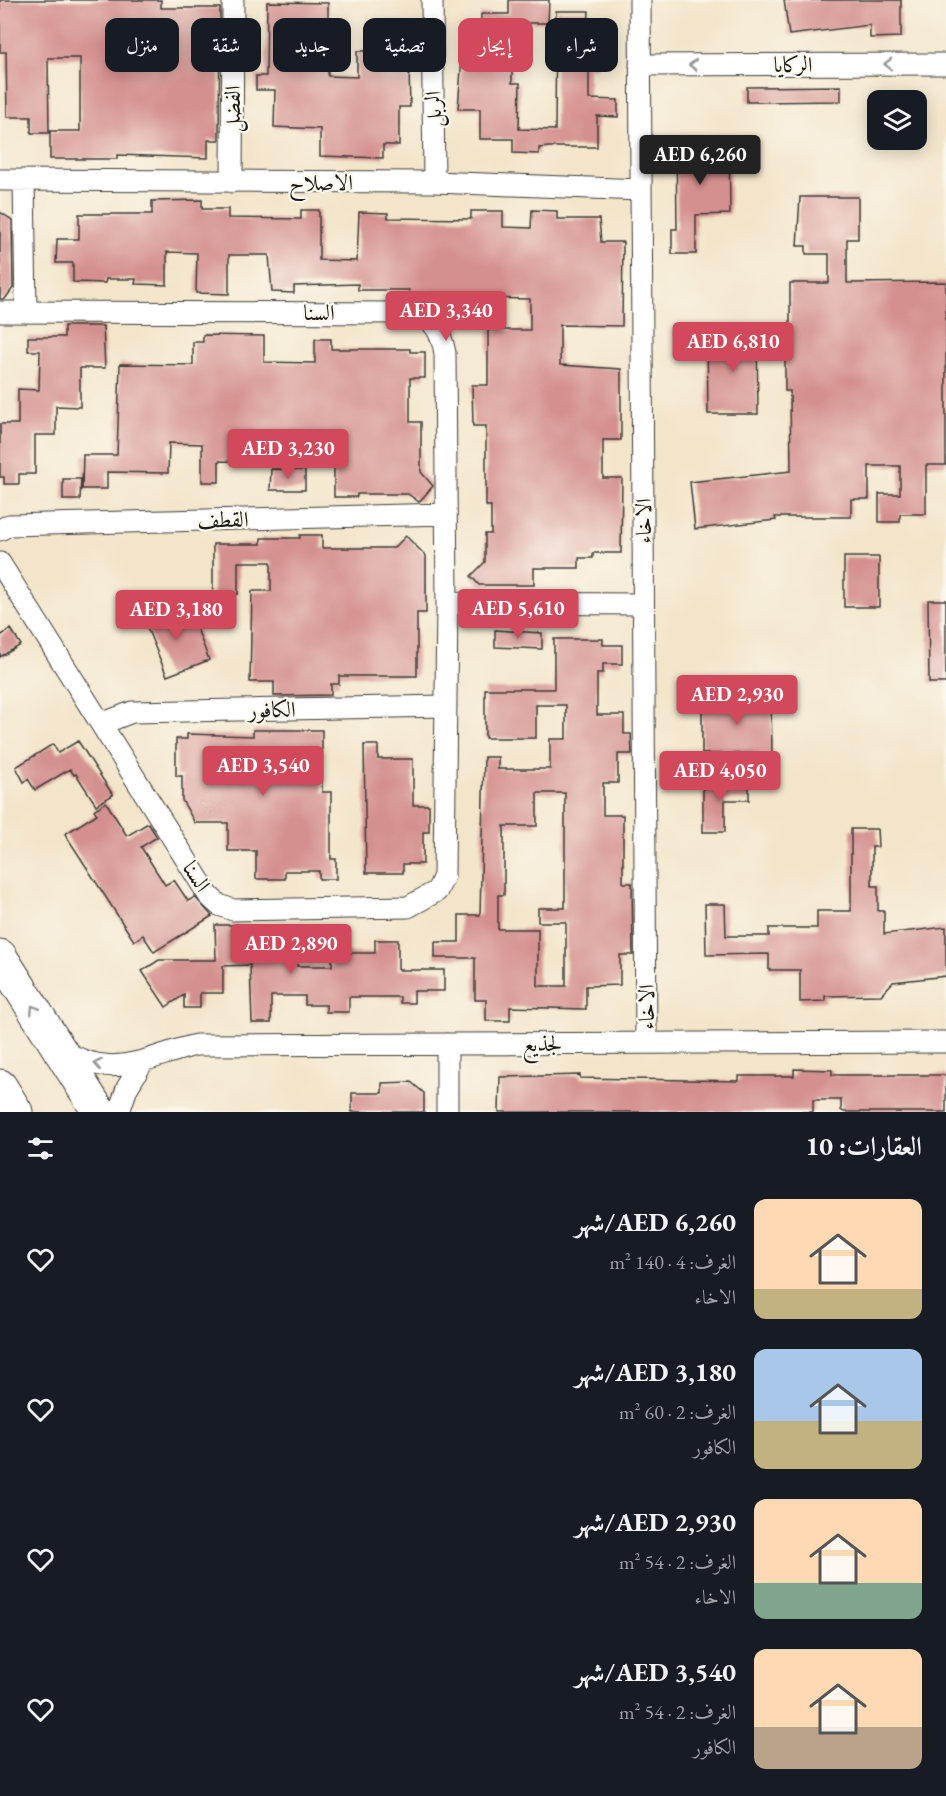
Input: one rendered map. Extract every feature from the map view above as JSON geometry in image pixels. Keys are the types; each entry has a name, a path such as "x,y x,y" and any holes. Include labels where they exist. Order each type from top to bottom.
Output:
{"main road":[{"path":"0,956 99,1112"},
{"path":"0,1086 16,1112"}],"street":[{"name":"الفضل","path":"232,182 233,0"},
{"name":"الربل","path":"432,0 434,182"},
{"name":"الاخاء","path":"640,0 646,1042"},
{"name":"الركايا","path":"640,65 946,64"},
{"name":"الاصلاح","path":"0,180 434,182 641,190"},
{"path":"24,180 26,311"},
{"name":"السنا","path":"0,312 416,313 430,319 442,333 445,353 447,603 444,876 437,891 408,907 233,909 219,905 209,896 0,563"},
{"name":"القطف","path":"0,530 9,525 446,514"},
{"path":"447,603 643,604"},
{"name":"الكافور","path":"101,724 132,712 446,706"},
{"name":"لجذيع","path":"57,1047 77,1058 113,1066 142,1063 169,1051 196,1045 946,1042"},
{"path":"447,1044 447,1112"},
{"path":"119,1112 127,1088 142,1063"}],"building":[{"path":"0,0 161,0 161,8 220,8 220,18 191,18 191,72 220,72 219,140 208,140 208,158 117,155 117,159 50,159 50,131 80,131 80,58 48,58 49,133 31,133 31,117 7,117 6,52 0,52"},
{"path":"509,0 549,0 548,18 545,18 545,23 533,23 533,18 481,18 481,14 509,14"},
{"path":"784,0 901,0 901,37 870,38 870,25 789,35"},
{"path":"267,2 328,3 328,18 273,18 273,72 328,72 328,76 357,77 357,51 363,51 363,72 409,72 410,107 399,107 399,145 383,145 383,158 320,156 320,129 274,127 275,90 256,90 256,76 266,76"},
{"path":"556,11 589,11 589,18 556,18"},
{"path":"461,72 512,72 512,83 520,83 519,129 555,130 555,72 589,72 589,99 618,100 618,117 597,116 597,147 539,148 539,154 513,153 513,139 480,139 480,109 458,109"},
{"path":"841,86 841,101 747,102 747,87"},
{"path":"676,137 729,137 730,214 696,215 696,254 672,254 672,229 677,229"},
{"path":"800,197 858,197 858,239 847,239 847,283 946,282 946,465 926,465 926,514 900,514 900,522 879,522 879,494 900,494 900,466 869,466 869,499 851,499 851,517 775,517 776,520 695,529 690,482 791,471 790,391 785,391 785,359 790,359 790,283 829,283 829,254 806,254 806,246 797,246"},
{"path":"202,200 202,209 228,209 228,218 301,219 301,210 319,210 319,260 357,261 359,212 388,213 388,218 471,219 471,211 503,211 503,227 531,228 532,210 557,211 557,219 599,219 601,242 623,242 622,326 560,325 560,365 621,369 621,440 603,440 603,478 622,478 621,553 593,553 593,558 579,558 579,568 534,568 534,585 479,585 471,576 485,562 485,534 491,534 491,506 486,506 486,426 473,426 472,385 488,385 488,330 530,330 530,299 483,298 483,303 425,303 409,300 409,290 358,290 358,284 294,286 294,293 272,292 269,255 229,255 229,294 196,293 197,253 167,252 167,285 135,284 136,279 106,279 105,283 73,282 73,263 56,263 57,239 79,239 79,214 152,214 152,201"},
{"path":"0,212 12,220 13,288 5,299 0,299"},
{"path":"64,326 103,326 105,368 80,368 80,407 56,406 56,435 35,435 35,474 19,474 19,484 4,484 4,477 0,477 0,424 18,424 18,389 39,390 40,351 28,351 28,337 64,337"},
{"path":"757,332 758,414 708,414 707,333"},
{"path":"203,335 264,336 264,362 315,363 315,339 331,339 331,349 410,349 410,352 425,352 425,378 410,378 410,422 421,422 421,472 433,486 419,502 408,494 357,494 357,497 334,497 334,458 313,458 313,438 249,438 249,462 219,461 219,482 202,482 202,444 169,443 168,473 107,472 107,489 82,489 83,455 117,455 120,364 193,365 193,342 203,342"},
{"path":"271,469 305,470 305,490 270,490"},
{"path":"63,479 81,479 80,500 63,500"},
{"path":"300,535 322,535 322,548 394,548 406,536 426,556 426,613 417,613 417,676 339,676 339,684 331,684 331,695 274,696 274,682 250,682 252,591 271,591 271,562 238,562 238,594 213,594 213,544 261,544 261,538 300,538"},
{"path":"844,557 879,557 879,607 844,607"},
{"path":"928,600 946,600 946,683 929,683"},
{"path":"164,610 167,619 190,610 209,660 167,676 143,618"},
{"path":"11,629 21,645 0,657 0,636"},
{"path":"495,630 542,633 542,649 495,647"},
{"path":"554,639 603,639 603,645 622,645 622,664 603,664 603,673 597,673 597,715 624,715 624,734 631,734 632,754 618,754 618,783 603,783 603,815 623,815 623,883 632,883 633,955 620,955 620,985 586,986 586,1009 510,1007 510,1021 486,1021 486,1000 475,1000 475,958 435,958 435,942 459,942 459,915 480,915 484,757 498,757 498,769 550,769 550,739 566,739 566,705 536,705 536,738 485,738 485,689 554,689","holes":["537,793 565,793 565,908 538,908 538,922 566,922 566,986 538,986 538,929 498,929 498,895 504,895 504,826 537,826"]},
{"path":"702,699 771,699 772,753 702,754"},
{"path":"253,730 322,730 322,792 331,792 331,859 336,859 336,879 319,879 319,871 285,871 285,879 256,879 256,851 228,851 228,823 195,823 182,800 182,776 176,776 176,739 187,739 187,734 253,736"},
{"path":"78,741 113,795 96,805 76,774 74,775 70,769 35,790 28,779 24,782 16,767 53,744 58,753"},
{"path":"364,745 378,745 378,759 413,759 413,805 429,805 429,832 423,832 423,864 403,864 403,873 366,873"},
{"path":"703,780 749,782 749,800 725,800 725,832 703,832"},
{"path":"106,802 127,836 148,823 157,837 141,847 165,885 174,880 188,901 195,897 212,916 154,952 143,935 134,941 65,834 97,814 94,810"},
{"path":"851,829 877,829 878,847 872,847 872,886 878,886 878,911 884,911 884,934 946,927 946,976 893,982 881,995 825,996 825,1001 800,1002 800,970 769,970 769,954 706,955 705,904 725,904 726,936 769,936 769,928 817,928 817,911 851,911"},
{"path":"215,925 237,925 237,934 274,934 274,939 297,939 297,966 332,966 332,953 375,953 375,940 398,940 398,970 444,970 444,991 414,991 414,1003 400,1003 400,997 349,997 349,1012 326,1012 326,1005 305,1005 305,996 271,996 271,1023 252,1023 250,965 223,966 223,993 200,993 200,1008 184,1008 184,995 166,1007 142,971 159,960 216,960"},
{"path":"794,1069 832,1070 832,1075 946,1075 946,1112 844,1112 841,1110 841,1100 813,1100 813,1112 499,1112 500,1077 580,1075 580,1078 739,1081 739,1076 794,1076"},
{"path":"411,1082 424,1093 424,1112 352,1112 352,1093 382,1093 382,1083"}]}
